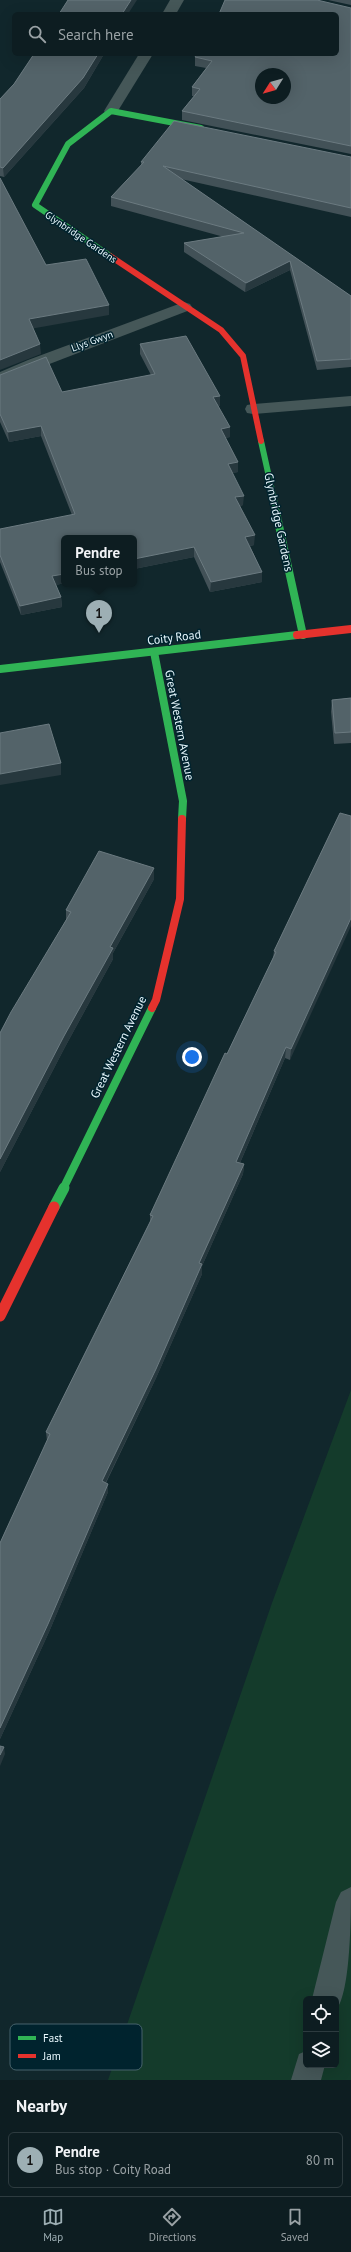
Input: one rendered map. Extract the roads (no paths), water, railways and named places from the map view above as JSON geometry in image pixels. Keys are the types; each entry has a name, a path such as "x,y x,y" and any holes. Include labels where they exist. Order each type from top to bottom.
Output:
{"street":[{"path":"170,12 177,0"},
{"path":"145,56 111,111 210,130"},
{"name":"Glynbridge Gardens","path":"111,111 68,144 35,205 184,307 221,330 243,356 253,409 303,635"},
{"name":"Llys Gwyn","path":"0,378 34,363 184,307"},
{"path":"253,409 351,401"},
{"name":"Coity Road","path":"0,669 351,629"},
{"name":"Great Western Avenue","path":"0,1316 156,1000 178,907 183,801 154,652"},
{"path":"328,1996 351,1902"},
{"path":"306,2080 309,2068"}],"place":[{"name":"Pendre","path":"99,633"}]}
